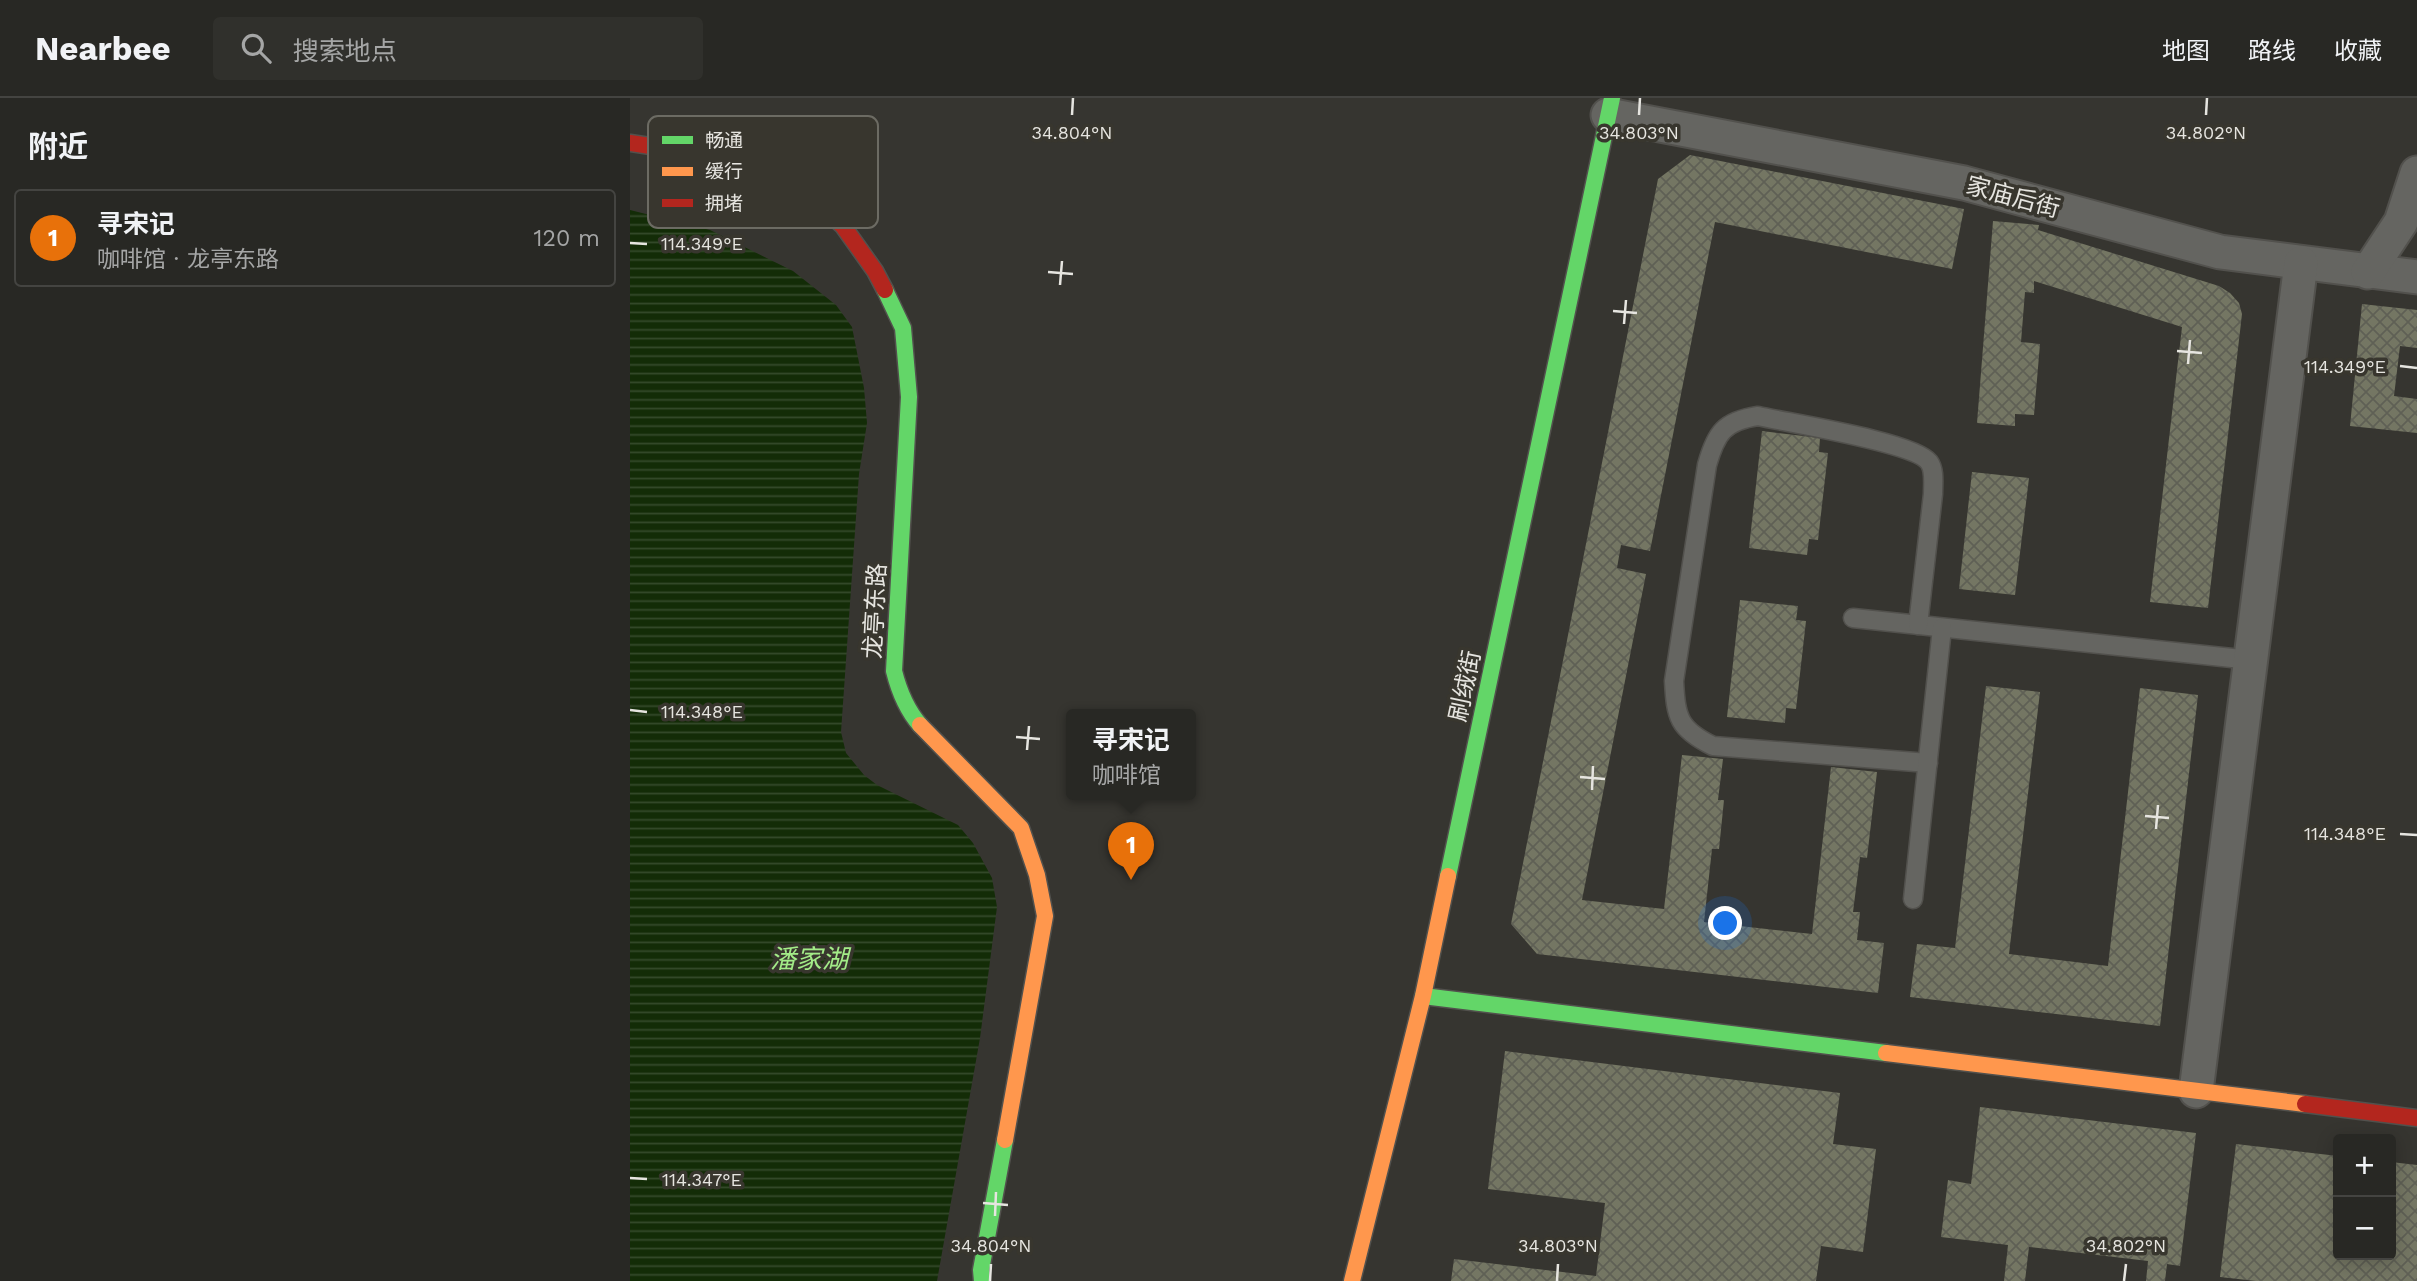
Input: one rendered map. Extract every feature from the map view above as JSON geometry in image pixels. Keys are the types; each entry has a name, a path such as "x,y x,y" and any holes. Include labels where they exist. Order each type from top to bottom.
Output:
{"street":[{"name":"家庙后街","path":"1610,106 1964,183 2199,247 2417,277"},
{"name":"刷绒街","path":"1352,1281 1423,996 1610,106"},
{"name":"龙亭东路","path":"630,143 648,146"},
{"path":"2368,272 2401,222 2417,173"},
{"name":"龙亭东路","path":"844,228 875,271 903,328 909,397 894,671 899,691 912,716 1021,828 1037,875 1045,916 981,1270 982,1281"},
{"path":"2196,1091 2301,263"},
{"path":"1423,996 2417,1118"}],"lane":[{"path":"1918,625 1933,494 1930,463 1920,454 1890,444 1758,416 1737,419 1723,429 1712,448 1707,465 1674,681 1676,710 1684,727 1713,746 1928,763"},
{"path":"1853,618 2250,660"},
{"path":"1913,899 1942,628"}],"water":[{"name":"潘家湖","path":"630,210 648,214 648,228 710,230 793,271 836,305 852,327 864,388 867,423 859,474 841,732 846,753 864,775 877,785 958,825 973,843 992,878 997,907 980,1038 937,1281 630,1281"}],"building":[{"path":"1690,155 1964,209 1952,269 1715,222 1650,551 1621,545 1617,568 1646,574 1582,900 1664,909 1682,755 1723,759 1718,800 1724,800 1719,849 1712,849 1704,922 1812,934 1831,767 1877,772 1867,858 1860,857 1853,912 1860,912 1857,940 1884,943 1878,993 1537,954 1511,924 1658,179"},
{"path":"1993,221 2039,225 2038,230 2219,286 2239,303 2242,314 2208,608 2150,602 2182,327 2034,281 2034,293 2025,292 2021,342 2040,344 2034,415 2015,414 2015,426 1977,423"},
{"path":"2362,304 2417,310 2417,348 2400,346 2394,396 2417,399 2417,433 2350,426"},
{"path":"1762,431 1820,438 1819,452 1828,453 1818,540 1809,539 1807,555 1749,548"},
{"path":"1972,472 2029,478 2015,595 1959,589"},
{"path":"1740,600 1798,606 1796,620 1806,621 1796,709 1786,708 1785,723 1727,717"},
{"path":"1986,686 2040,692 2009,954 2108,966 2140,688 2198,695 2160,1026 1910,997 1917,944 1955,948"},
{"path":"1505,1051 1840,1093 1833,1144 1876,1149 1863,1252 1821,1246 1816,1281 1451,1281 1454,1259 1596,1276 1605,1203 1488,1189"},
{"path":"1980,1107 2196,1133 2180,1266 2167,1264 2165,1281 2146,1281 2148,1261 2029,1247 2025,1281 2004,1281 2008,1245 1941,1237 1948,1180 1971,1184"},
{"path":"2236,1144 2333,1155 2333,1260 2396,1260 2396,1163 2417,1165 2417,1281 2256,1281 2220,1277"}],"traffic: fast":[{"path":"1448,876 1612,98"},
{"path":"885,290 903,328 909,397 894,671 904,700 920,725"},
{"path":"1423,996 1886,1053"},
{"path":"982,1281 981,1270 1005,1140"}],"traffic: slow":[{"path":"920,725 1021,828 1037,875 1045,916 1005,1140"},
{"path":"1352,1281 1423,996 1448,876"},
{"path":"1886,1053 2305,1104"}],"traffic: jam":[{"path":"630,143 648,146"},
{"path":"844,228 885,290"},
{"path":"2305,1104 2417,1118"}],"place":[{"name":"寻宋记","path":"1131,880"}]}
